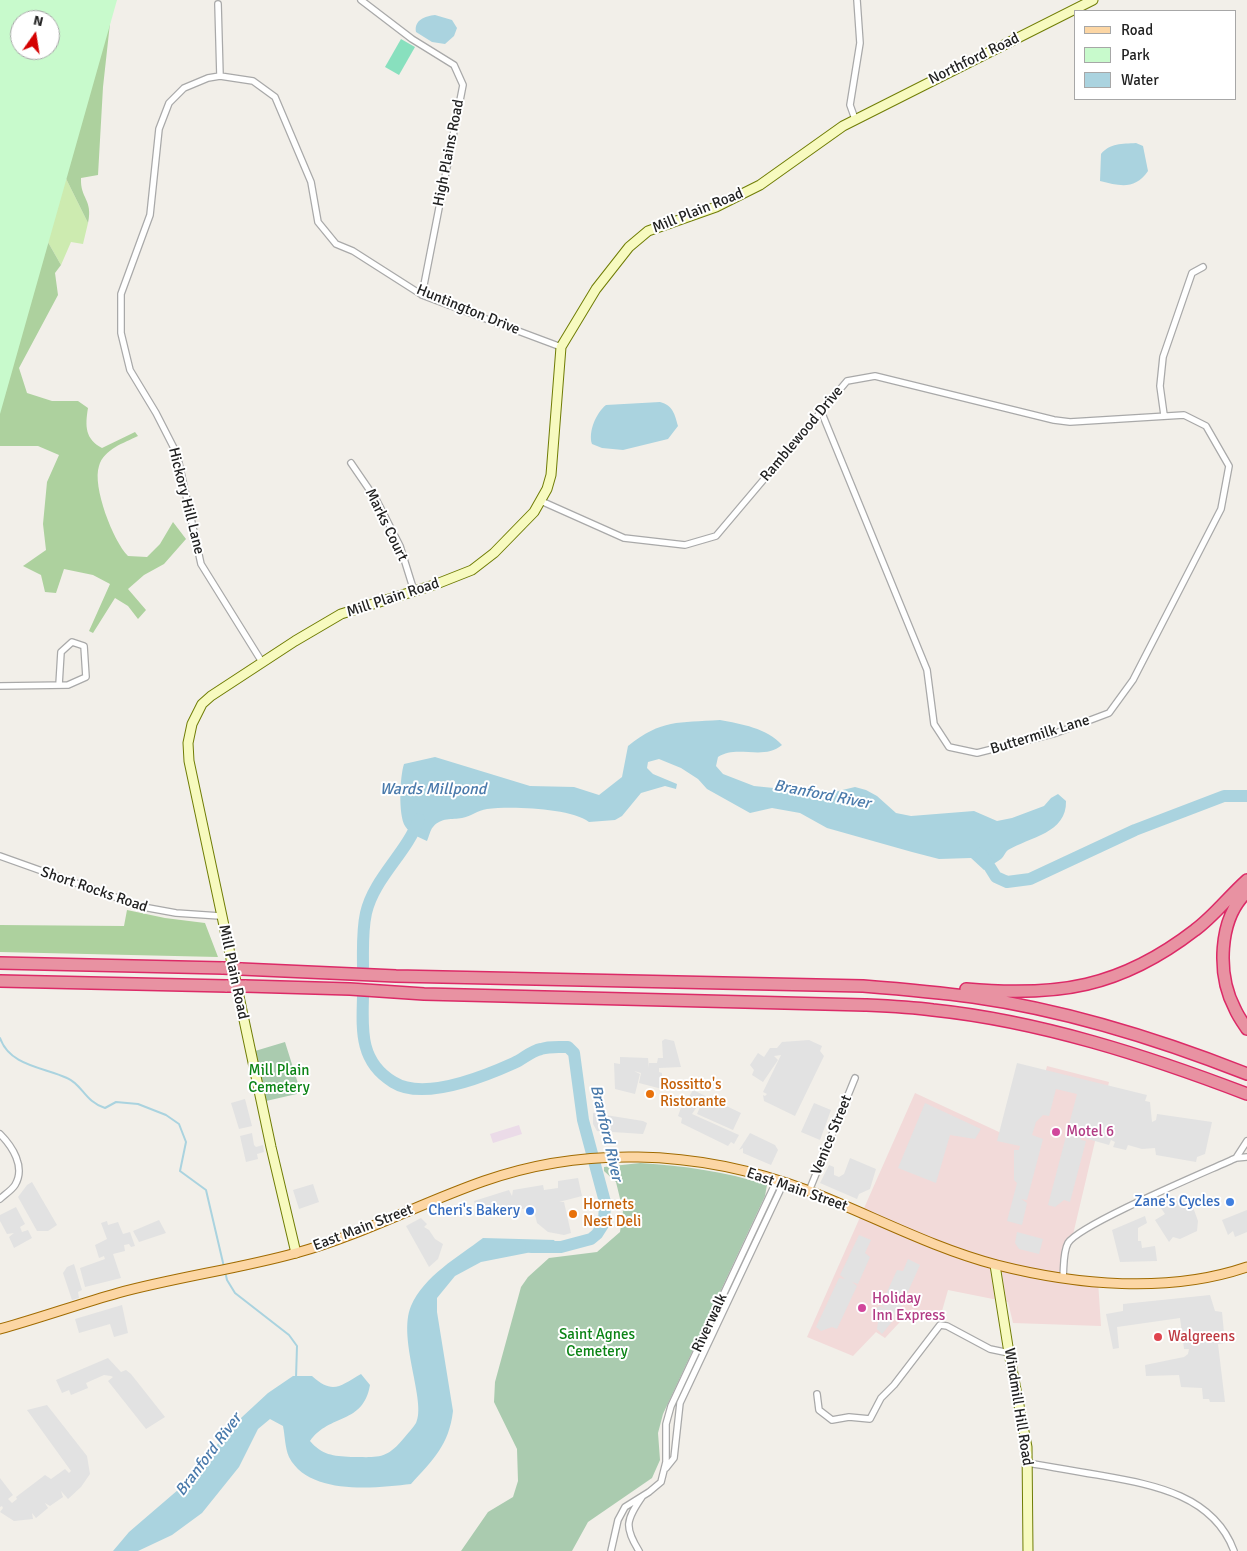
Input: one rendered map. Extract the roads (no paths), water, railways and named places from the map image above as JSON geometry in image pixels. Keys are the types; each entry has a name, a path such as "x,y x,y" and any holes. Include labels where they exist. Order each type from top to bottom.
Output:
{"highway":[{"path":"0,964 223,968 396,976 930,986 1005,992 1049,992 1089,985 1125,972 1159,955 1196,930 1247,880"},
{"path":"1247,892 1238,900 1228,924 1223,955 1225,980 1234,1008 1247,1029"},
{"path":"0,981 350,989 424,994 864,1005 934,1010 1037,1029 1115,1048 1180,1068 1247,1094"},
{"path":"863,986 974,997 1036,1010 1157,1042 1247,1074"}],"main road":[{"name":"East Main Street","path":"0,1329 120,1293 296,1253 485,1181 523,1170 610,1157 676,1159 726,1166 780,1181 810,1192 924,1239 995,1265 1063,1277 1111,1282 1170,1283 1232,1272 1247,1267"}],"street":[{"name":"High Plains Road","path":"361,0 412,39 454,65 463,84 422,295"},
{"path":"856,118 850,105 860,43 857,0"},
{"name":"Northford Road","path":"856,118 1093,0"},
{"path":"218,4 220,76"},
{"name":"Hickory Hill Lane","path":"262,662 202,564 177,454 156,412 130,370 121,333 121,294 150,215 159,129 169,103 184,88 199,81 220,76 253,81 275,97 311,182 318,222 336,244 353,251"},
{"name":"Mill Plain Road","path":"296,1253 220,916 188,762 188,743 192,724 202,704 216,692 341,614 458,577 480,566 522,525 541,502 552,475 561,347 596,289 628,247 648,231 716,207 760,185 856,118"},
{"name":"Huntington Drive","path":"353,251 422,295 561,347"},
{"path":"1164,415 1160,386 1163,357 1192,273 1203,267"},
{"name":"Ramblewood Drive","path":"541,502 624,538 685,545 716,536 846,381 875,376 1054,420 1070,422 1184,415 1206,426"},
{"name":"Buttermilk Lane","path":"821,411 927,670 934,724 949,748 977,753 1056,733 1109,713 1133,680 1221,509 1229,466 1206,426"},
{"name":"Marks Court","path":"351,463 377,501 400,546 414,591"},
{"path":"0,686 68,685 86,677 84,646 72,642 61,652 59,685"},
{"name":"Short Rocks Road","path":"0,856 142,907 176,913 220,916"},
{"name":"Venice Street","path":"810,1192 855,1078"},
{"path":"0,1134 13,1148 17,1158 18,1175 15,1184 0,1199"},
{"path":"1236,1158 1247,1141"},
{"path":"1063,1277 1066,1249 1072,1238 1109,1217 1236,1158 1247,1157"},
{"name":"Riverwalk","path":"611,1551 618,1520 625,1507 661,1482 666,1462 666,1424 672,1406 780,1181"},
{"name":"Riverwalk","path":"664,1472 674,1458 680,1403 780,1181"},
{"name":"Windmill Hill Road","path":"995,1265 1028,1463 1028,1551"},
{"path":"817,1394 819,1410 832,1420 849,1417 870,1419 881,1398 894,1385 940,1325 946,1326 990,1349 1009,1353"},
{"path":"1028,1463 1146,1484 1180,1495 1198,1505 1212,1518 1229,1538 1234,1551"},
{"name":"Riverwalk","path":"639,1551 630,1539 629,1522 630,1515 643,1496"}],"water":[{"path":"435,15 452,20 457,28 454,36 445,44 432,42 416,32 418,22 428,16"},
{"path":"1136,143 1143,146 1148,171 1143,177 1127,185 1100,181 1101,154 1112,146"},
{"path":"660,402 671,408 678,426 668,439 623,450 602,448 592,444 591,434 594,423 602,408 606,405"},
{"name":"Wards Millpond","path":"720,720 745,725 769,734 782,745 775,750 767,752 733,752 725,753 718,757 716,766 723,774 754,786 813,792 834,792 855,787 877,796 896,813 911,816 974,811 997,821 1012,818 1044,806 1051,798 1058,794 1066,801 1065,812 1054,827 1046,833 1008,850 1001,859 984,870 971,858 939,859 912,852 827,828 800,813 772,808 750,813 707,789 698,779 681,768 659,759 648,762 647,768 653,774 677,784 676,789 665,786 641,793 622,816 615,820 589,822 580,817 540,809 487,809 436,824 432,828 427,841 409,831 403,820 400,795 404,764 435,757 530,786 574,787 599,795 622,777 628,746 640,737 671,724"},
{"path":"483,1238 555,1240 542,1250 481,1262 455,1276 437,1298 437,1312 453,1411 444,1443 411,1484 380,1487 344,1487 327,1484 312,1478 299,1470 289,1457 283,1426 270,1419 258,1429 239,1467 202,1513 172,1535 138,1551 113,1551 129,1532 193,1477 228,1430 268,1393 293,1376 312,1376 319,1382 336,1387 361,1374 370,1385 366,1398 360,1407 345,1418 318,1432 310,1441 314,1446 333,1455 375,1457 386,1454 398,1445 415,1425 418,1413 418,1400 407,1335 411,1306 424,1285 433,1276"}],"waterway":[{"name":"Branford River","path":"981,853 996,877 1007,882 1030,879 1135,830 1224,796 1247,796"},
{"name":"Branford River","path":"363,967 364,926 370,900 383,877 407,843 419,819"},
{"name":"Branford River","path":"363,997 363,1034 369,1055 374,1065 382,1074 393,1082 406,1087 420,1089 453,1085 501,1069 534,1051 544,1048 568,1047 574,1053 583,1120 605,1202 604,1223 597,1234 591,1239 561,1247 531,1247"},
{"path":"0,1038 11,1055 28,1064 67,1078 98,1105 105,1108 116,1102 138,1104 166,1115 179,1124 186,1142 180,1171 206,1190 224,1267"},
{"path":"225,1271 227,1280 235,1293 289,1335 297,1346 296,1378"}],"place":[{"name":"Rossitto's Ristorante","path":"650,1094"},
{"name":"Motel 6","path":"1056,1132"},
{"name":"Zane's Cycles","path":"1230,1202"},
{"name":"Cheri's Bakery","path":"530,1211"},
{"name":"Hornets Nest Deli","path":"573,1214"},
{"name":"Holiday Inn Express","path":"862,1308"},
{"name":"Walgreens","path":"1158,1337"}],"park label":[{"name":"Mill Plain Cemetery","path":"279,1080"},
{"name":"Saint Agnes Cemetery","path":"597,1344"}]}
